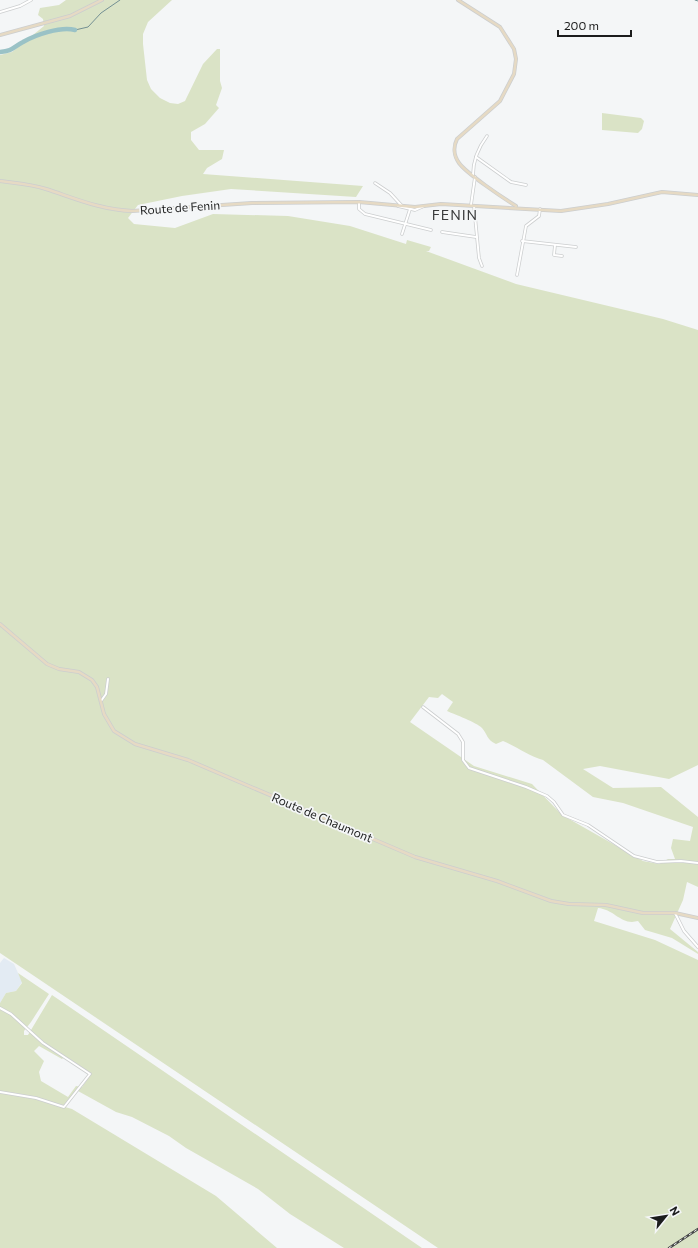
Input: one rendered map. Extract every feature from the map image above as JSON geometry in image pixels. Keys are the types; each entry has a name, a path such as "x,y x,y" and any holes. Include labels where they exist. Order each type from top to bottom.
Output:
{"street":[{"path":"0,12 20,6 31,0"},
{"path":"0,35 70,16 102,0"},
{"path":"458,0 500,27 514,49 516,59 514,74 500,101 465,131 456,142 456,158 463,167 516,207"},
{"path":"482,266 479,258 472,205 476,157 481,144 487,136"},
{"path":"476,157 511,182 526,185"},
{"name":"Route de Fenin","path":"0,181 38,187 86,203 127,211 252,203 359,202 402,206 424,206 438,204 506,206 540,209 574,209 662,192 698,195"},
{"path":"375,183 390,193 402,206"},
{"path":"506,206 508,201"},
{"path":"359,202 359,209 363,213 431,230"},
{"path":"397,205 410,209 418,209 424,206"},
{"path":"402,234 407,223 410,209"},
{"path":"517,274 526,226 539,216 540,209"},
{"path":"442,232 476,237"},
{"path":"522,241 576,247"},
{"path":"555,245 554,255 562,256"},
{"name":"Route de Chaumont","path":"0,624 47,664 59,669 79,672 92,680 96,685 104,714 114,731 135,744 188,760 415,857 497,881 557,903 610,906 643,913 675,914 698,918"},
{"path":"100,701 106,694 108,680"},
{"path":"423,707 458,734 463,742 463,760 469,768 526,787 547,796 554,802 563,815 588,825 634,856 657,862 681,861 698,863"},
{"path":"675,914 684,931 698,947"},
{"path":"0,1008 11,1014 43,1043 90,1074 64,1107 36,1098 0,1092"}],"shaded area":[{"path":"4,958 14,964 22,982 16,991 6,993 0,1003 0,963"}],"green space":[{"path":"66,0 172,0 148,22 143,34 147,80 151,89 160,98 170,103 178,104 185,101 203,64 217,49 220,49 220,81 222,88 216,105 219,108 205,124 191,132 191,140 199,150 224,150 222,159 207,168 203,174 363,186 356,197 231,189 182,196 138,205 128,218 134,224 175,228 213,214 288,216 350,226 406,244 407,240 431,247 429,251 426,251 516,284 663,319 698,330 698,765 669,779 600,766 583,769 613,788 661,787 698,817 698,887 687,882 683,900 670,929 698,952 698,954 672,938 645,930 638,921 632,922 624,920 603,909 598,908 594,921 655,940 698,960 698,1248 438,1248 0,953 0,55 12,52 44,26 43,19 38,15 40,8 59,5","holes":["442,694 453,702 447,711 471,721 482,728 489,739 496,744 503,741 543,760 593,797 623,803 693,827 690,841 673,839 671,848 675,859 668,859 659,864 643,861 562,815 532,784 474,766 410,722 429,697 438,698"]},
{"path":"602,113 641,118 644,121 642,129 638,133 602,130"},
{"path":"18,973 49,994 24,1031 24,1035 28,1035 52,995 422,1248 344,1248 290,1214 258,1189 186,1148 169,1136 132,1117 116,1112 78,1091 65,1107 72,1109 216,1196 277,1248 0,1248 0,1003 6,993 16,991 22,983","holes":["39,1046 62,1059 65,1056 91,1074 82,1087 76,1086 68,1097 41,1081 39,1072 44,1061 34,1051"]}],"waterway":[{"path":"75,30 88,27 101,13 120,0"},
{"path":"0,52 10,50 28,39 41,34 63,29 75,30"}],"railway":[{"path":"669,1248 698,1229"}],"district":[{"name":"FENIN","path":"455,215"}]}
